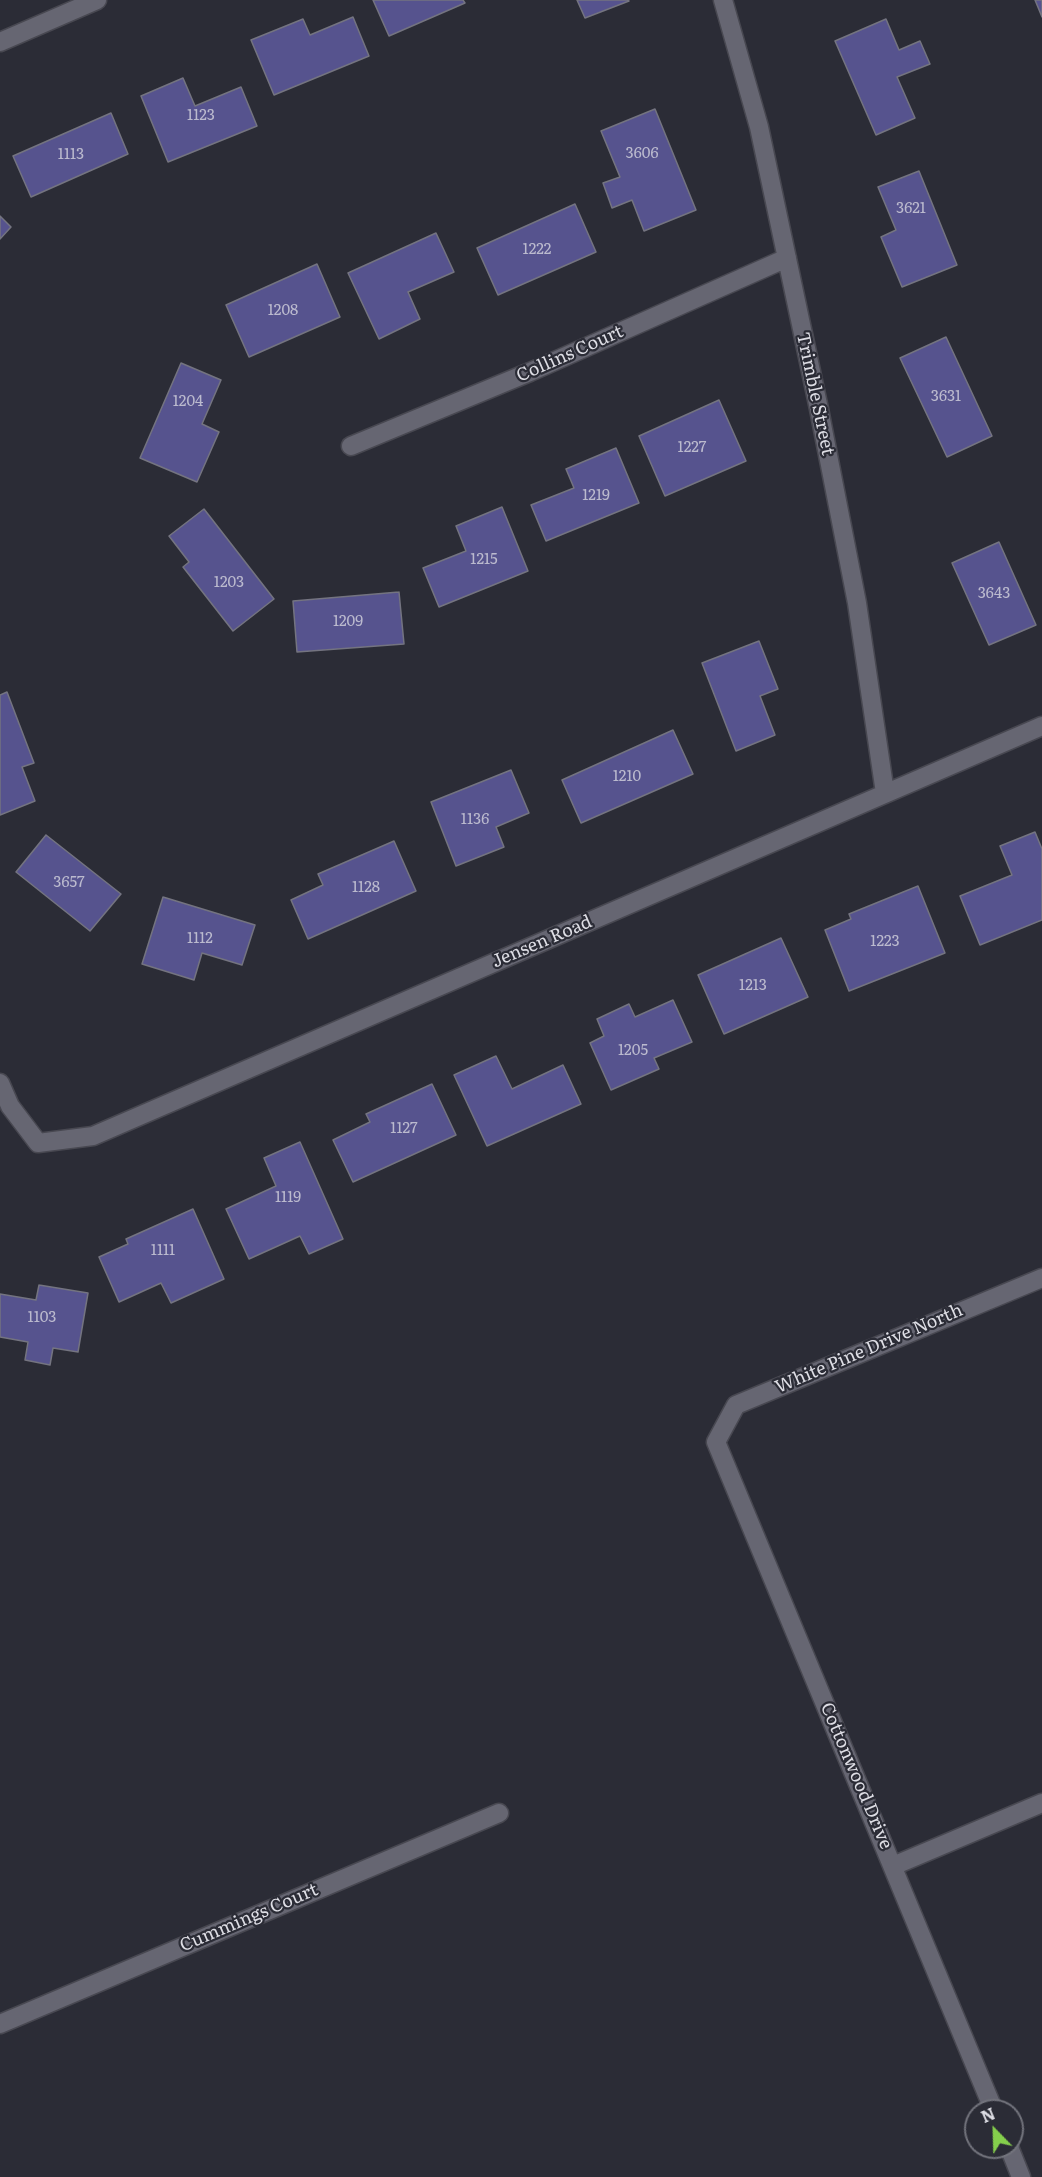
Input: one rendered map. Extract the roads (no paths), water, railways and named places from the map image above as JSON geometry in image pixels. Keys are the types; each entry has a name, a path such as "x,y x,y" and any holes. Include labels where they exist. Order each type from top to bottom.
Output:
{"street":[{"path":"0,42 97,0"},
{"name":"Trimble Street","path":"723,0 759,127 787,258 857,603 885,793"},
{"name":"Collins Court","path":"351,446 530,372 787,258"},
{"name":"Jensen Road","path":"0,1083 10,1106 38,1143 93,1136 1042,726"},
{"name":"White Pine Drive North","path":"716,1442 736,1405 1042,1278"},
{"name":"Cottonwood Drive","path":"716,1442 989,2099"},
{"path":"893,1866 1042,1803"},
{"name":"Cummings Court","path":"0,2024 499,1813"},
{"path":"1014,2159 1021,2177"}]}
